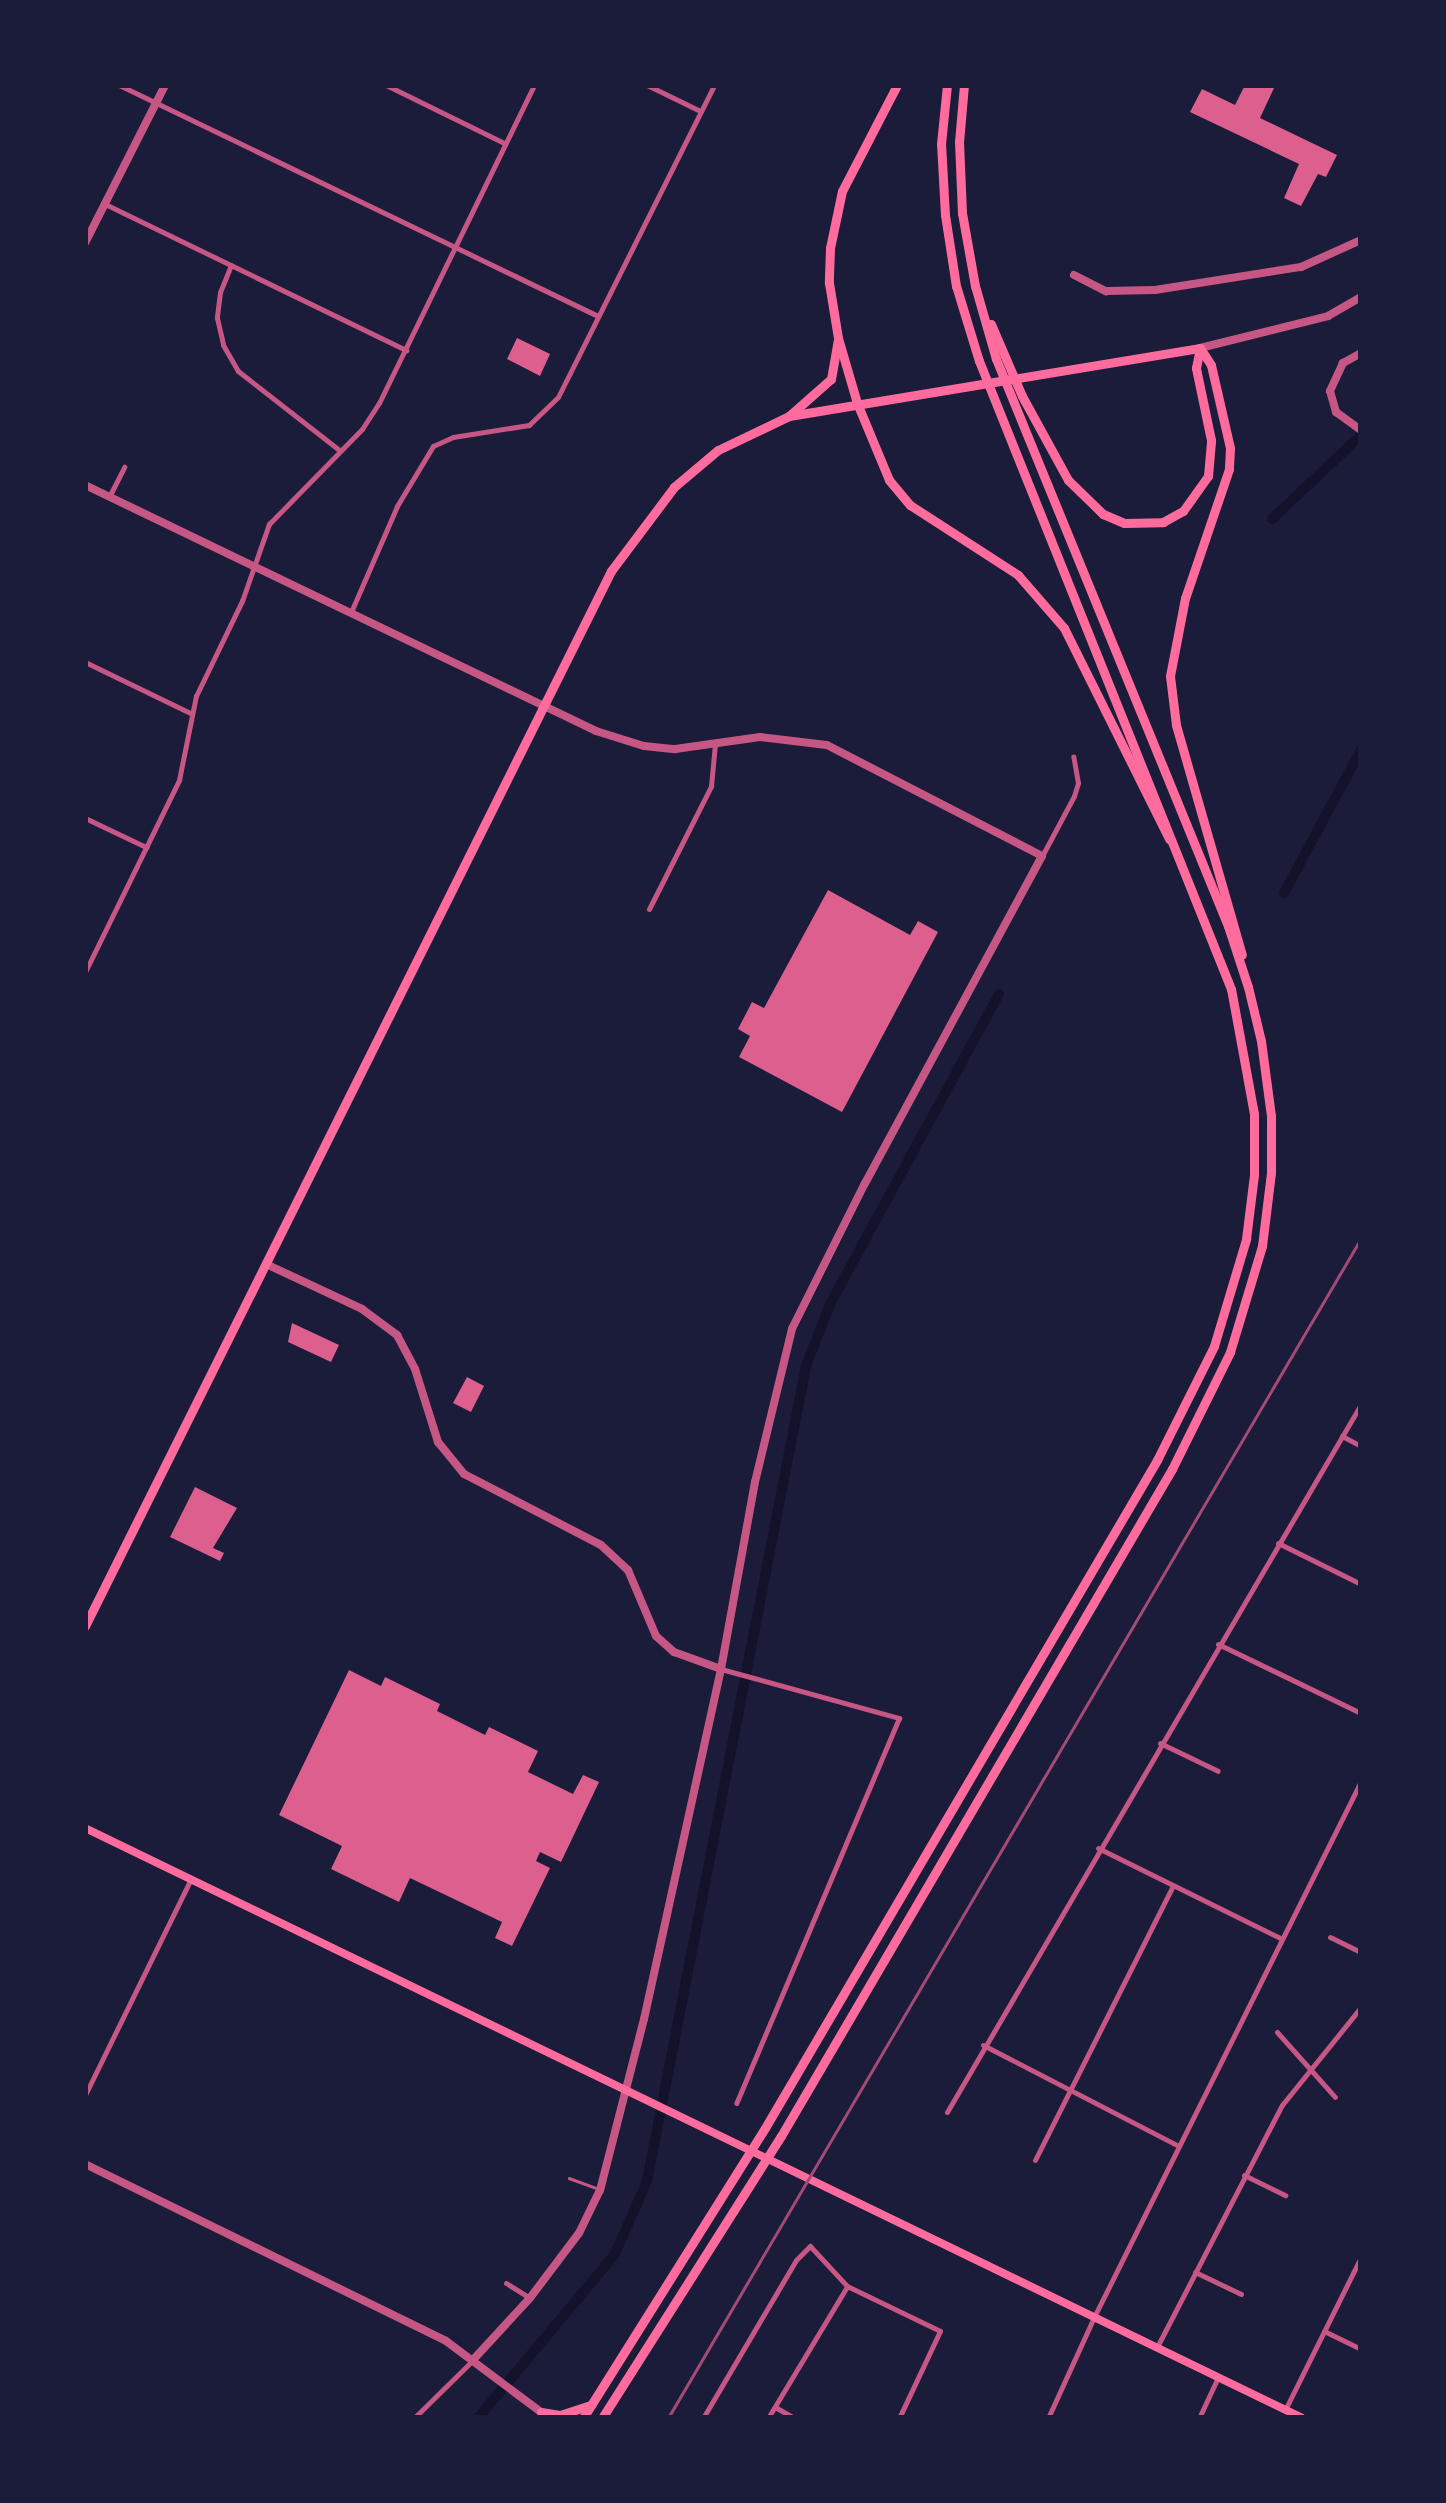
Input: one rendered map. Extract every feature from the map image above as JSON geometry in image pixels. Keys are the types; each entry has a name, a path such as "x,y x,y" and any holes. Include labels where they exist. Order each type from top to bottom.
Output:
{"main road":[{"path":"898,85 842,191 834,222 829,283 838,338 857,403 889,480 910,505 1018,575 1064,628 1192,883"},
{"path":"583,2418 775,2111 1157,1460 1214,1346 1246,1239 1254,1175 1254,1114 1230,989 1192,883 979,361 956,286 944,215 941,144 947,85"},
{"path":"964,85 959,142 962,213 974,286 996,359 1228,926 1248,987"},
{"path":"974,286 1022,396 1068,480 1103,514 1124,523 1163,522 1184,511 1208,476 1210,440 1196,368 1200,348"},
{"path":"789,416 831,378 838,338"},
{"path":"85,1626 611,571 639,528 674,487 718,450 789,416 1200,348"},
{"path":"602,2418 780,2136 1172,1469 1230,1352 1262,1246 1271,1173 1271,1116 1261,1041 1237,925 1176,725 1170,676 1184,598 1229,469 1230,448 1211,365 1200,348"},
{"path":"85,1828 1302,2418"},
{"path":"543,2415 560,2415 592,2404"}],"street":[{"path":"119,85 598,316"},
{"path":"85,243 165,85"},
{"path":"386,85 504,143"},
{"path":"85,972 179,780 192,713 278,512 371,416 534,85"},
{"path":"647,85 698,110"},
{"path":"350,615 397,506 433,446 452,437 528,425 558,397 698,110 714,85"},
{"path":"105,204 406,350"},
{"path":"1074,275 1106,290 1155,290 1301,267 1361,240"},
{"path":"231,265 220,292 217,318 230,358 260,392 340,450"},
{"path":"1200,348 1328,316 1361,298"},
{"path":"1357,428 1336,412 1330,391 1343,363 1361,352"},
{"path":"109,496 124,467"},
{"path":"85,485 596,731 634,744 676,749 760,736 827,745 1042,856"},
{"path":"85,662 192,713"},
{"path":"648,908 711,786 714,744"},
{"path":"414,2418 530,2298 579,2233 600,2190 624,2108 725,1670 755,1482 792,1329 865,1184 1074,796 1078,783 1073,756"},
{"path":"85,818 146,847"},
{"path":"85,950 94,954"},
{"path":"266,1264 362,1309 387,1326 407,1350 438,1442 464,1474 601,1545 634,1581 656,1636 674,1652 751,1678 898,1718 736,2104"},
{"path":"947,2112 1361,1404"},
{"path":"1342,1436 1361,1446"},
{"path":"1278,1543 1361,1584"},
{"path":"1218,1644 1361,1713"},
{"path":"1160,1743 1218,1771"},
{"path":"1048,2418 1094,2317 1361,1781"},
{"path":"1098,1848 1282,1939"},
{"path":"85,2095 191,1880"},
{"path":"1035,2160 1173,1886"},
{"path":"1330,1937 1361,1952"},
{"path":"1157,2348 1282,2105 1361,2007"},
{"path":"1277,2032 1335,2097"},
{"path":"983,2045 1179,2146"},
{"path":"85,2164 420,2327 474,2360 543,2415"},
{"path":"1244,2175 1285,2194"},
{"path":"703,2418 805,2248 820,2251 847,2286 940,2331 899,2418"},
{"path":"1285,2410 1361,2257"},
{"path":"1194,2272 1241,2294"},
{"path":"506,2283 530,2298"},
{"path":"768,2418 847,2286"},
{"path":"1324,2331 1361,2349"},
{"path":"1199,2418 1218,2377"},
{"path":"774,2407 794,2418"}],"lane":[{"path":"569,2178 600,2190"}],"building":[{"path":"1245,85 1274,88 1260,118 1337,155 1326,177 1318,174 1301,206 1284,198 1299,164 1190,112 1202,89 1235,105"},
{"path":"517,338 550,354 540,376 507,359"},
{"path":"828,890 910,935 918,921 938,932 842,1112 739,1057 750,1036 738,1029 752,1002 764,1008"},
{"path":"292,1323 339,1345 331,1362 288,1342"},
{"path":"467,1377 484,1386 471,1412 453,1403"},
{"path":"195,1487 237,1508 213,1548 224,1553 220,1561 170,1537"},
{"path":"349,1670 381,1686 385,1677 440,1704 437,1711 485,1735 489,1727 538,1751 528,1772 573,1794 583,1775 599,1782 561,1862 540,1852 536,1861 550,1868 512,1946 495,1938 502,1922 410,1878 399,1902 331,1869 342,1846 279,1815"}],"waterway":[{"path":"1272,519 1361,435"},
{"path":"1284,893 1361,750"},
{"path":"478,2418 615,2254 647,2181 806,1366 830,1304 999,994"}],"railway":[{"path":"668,2418 1361,1238"}]}
